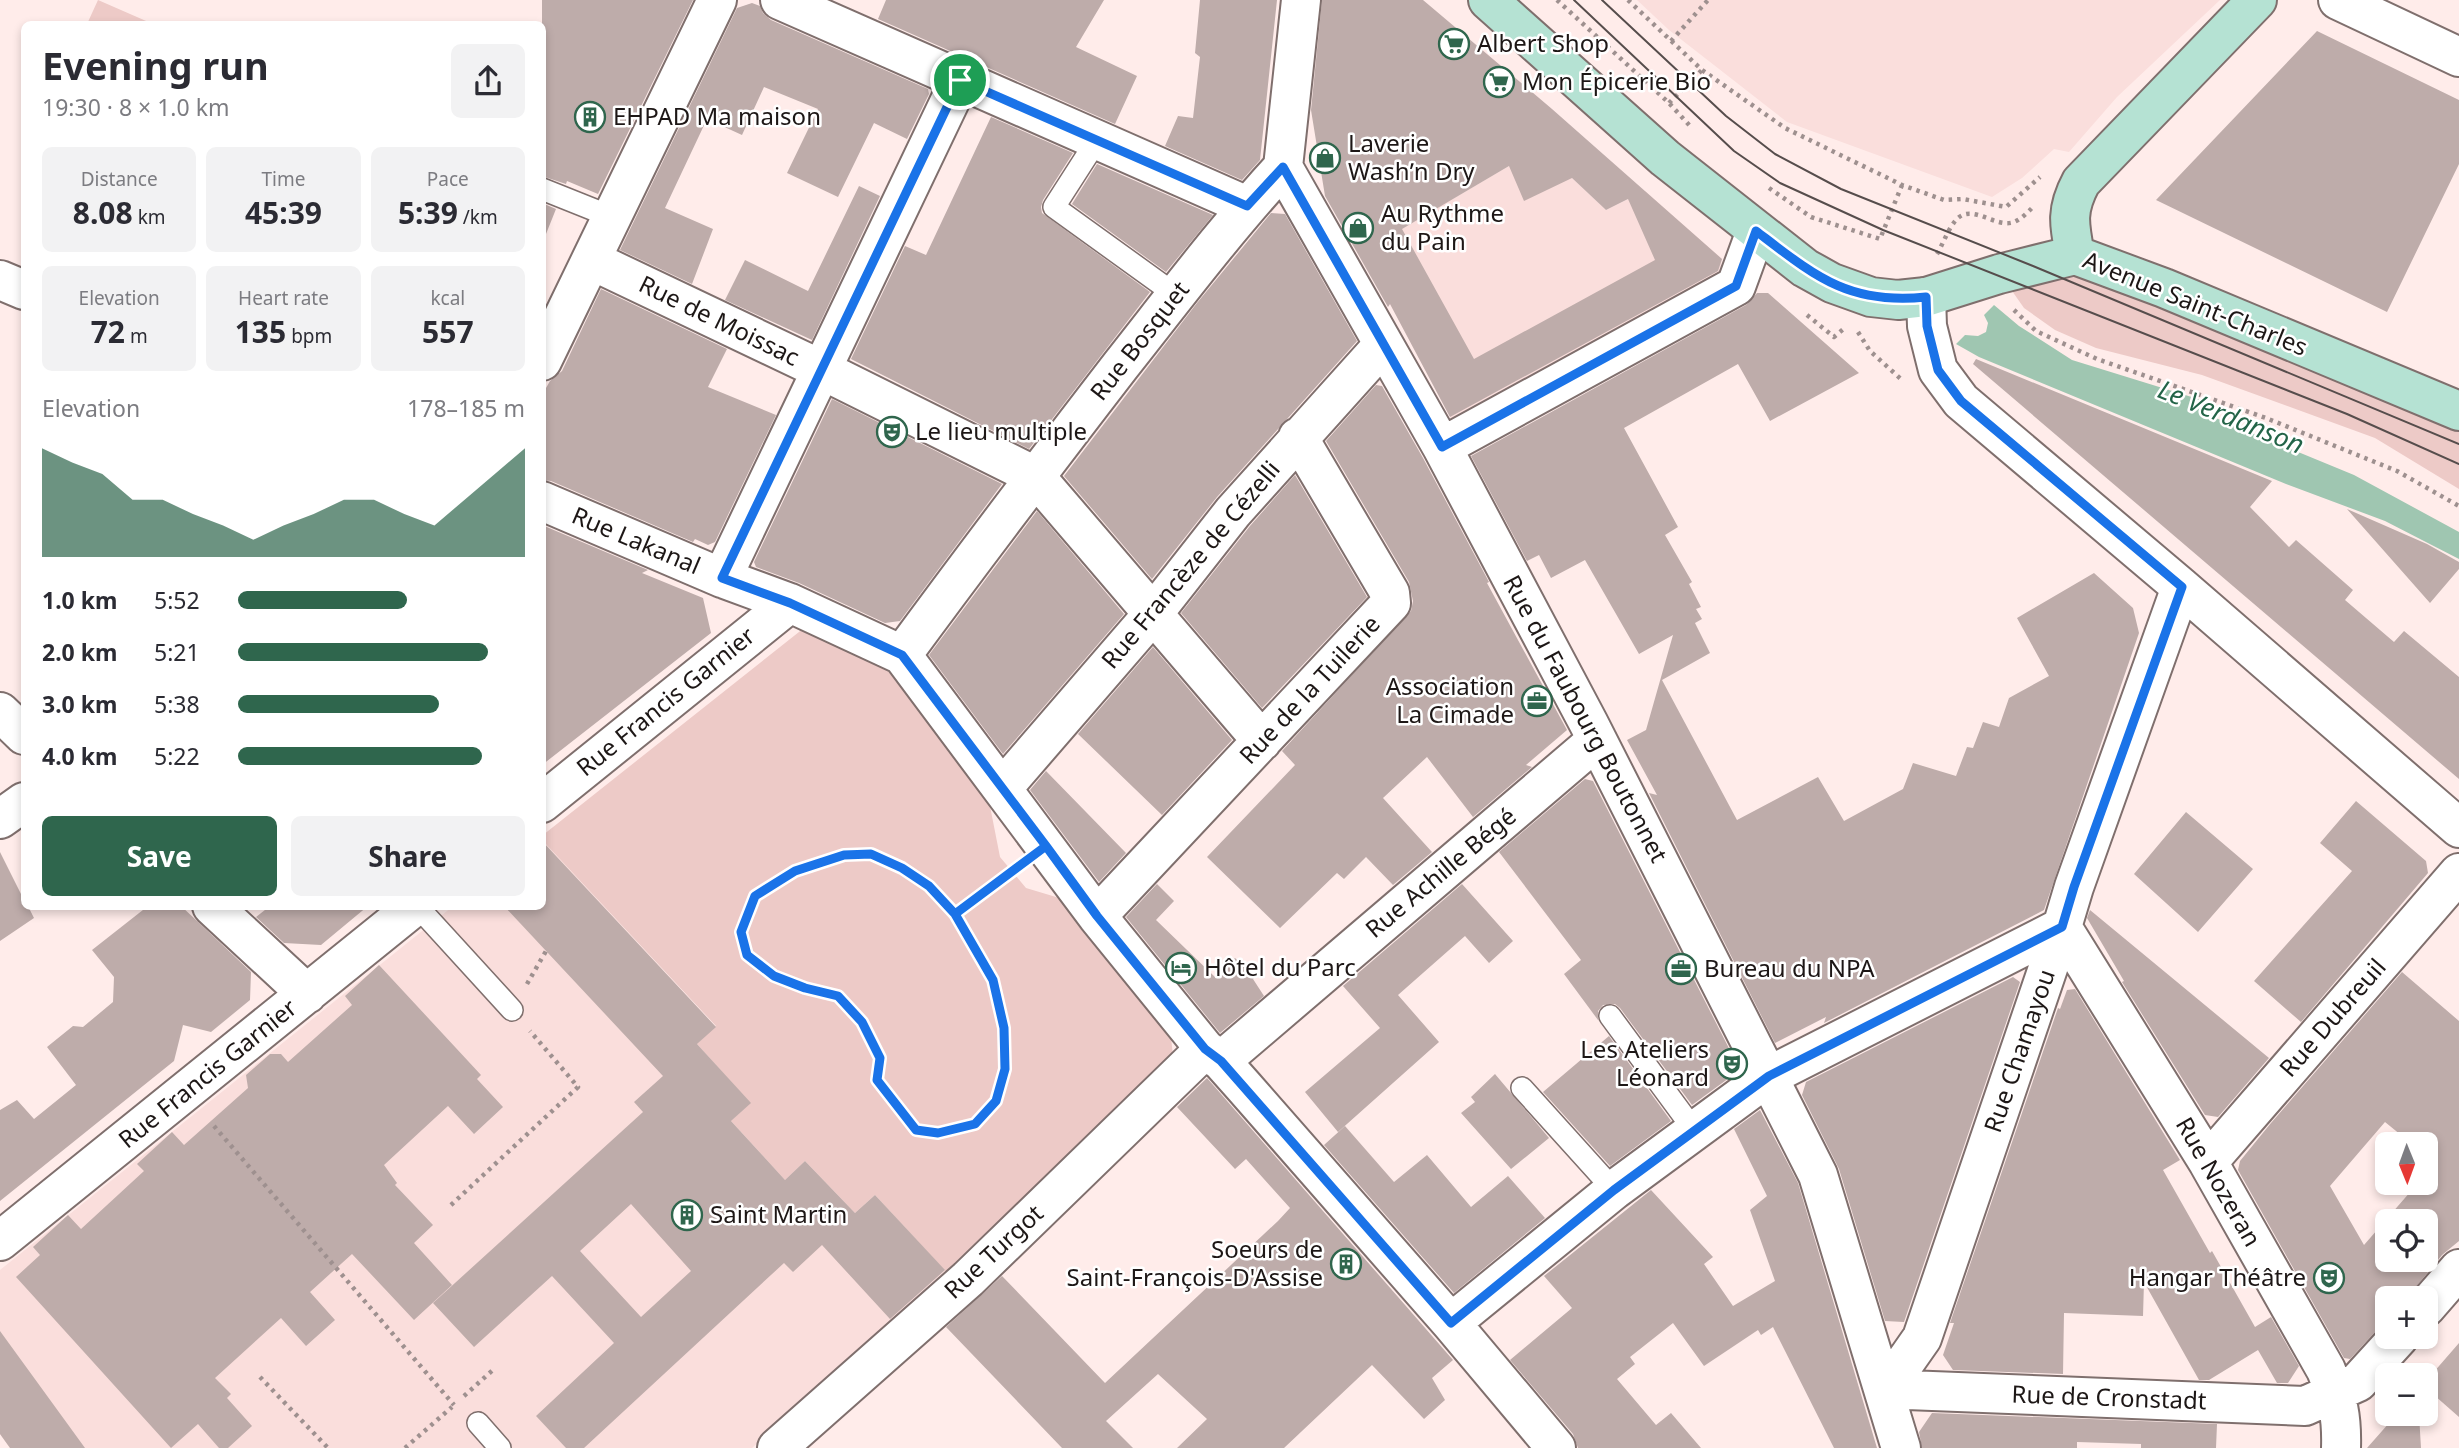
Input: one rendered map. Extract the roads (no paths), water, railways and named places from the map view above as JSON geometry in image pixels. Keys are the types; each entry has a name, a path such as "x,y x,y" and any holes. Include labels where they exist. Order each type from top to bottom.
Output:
{"main road":[{"name":"Avenue Saint-Charles","path":"1488,0 1665,158 1805,268 1832,283 1871,297 1898,300 1929,280 1999,274 2075,255 2164,288 2459,411"},
{"path":"2075,255 2069,221 2071,201 2081,182 2257,0"}],"street":[{"path":"546,353 717,0"},
{"path":"780,0 1247,206"},
{"path":"1283,167 1301,0"},
{"path":"2339,0 2459,57"},
{"path":"722,578 960,80"},
{"name":"Rue Bosquet","path":"902,655 1035,476 1176,295 1247,206 1283,167"},
{"name":"Rue du Faubourg Boutonnet","path":"1283,167 1442,447 1597,740 1818,1175 1901,1448"},
{"path":"1442,447 1736,286 1756,231"},
{"name":"Rue de Moissac","path":"591,260 822,370 1035,476"},
{"path":"0,280 21,289"},
{"path":"1929,280 1927,326 1938,370 1961,401 2182,587 2458,826"},
{"name":"Rue Francèze de Cézelli","path":"1001,785 1012,777 1153,615 1233,512 1382,345"},
{"name":"Rue de la Tuilerie","path":"1097,916 1391,603 1390,593 1298,437"},
{"path":"1035,476 1262,741"},
{"name":"Rue Lakanal","path":"546,503 722,578 790,603 902,655 1097,916 1213,1055 1451,1323 1556,1448"},
{"name":"Rue Chamayou","path":"1882,1383 1901,1368 1922,1338 2074,887 2182,587"},
{"name":"Rue Francis Garnier","path":"546,800 790,603"},
{"path":"0,712 21,732"},
{"name":"Rue Achille Bégé","path":"1213,1055 1597,740"},
{"path":"0,819 21,804"},
{"name":"Rue Dubreuil","path":"2208,1162 2459,873"},
{"path":"216,910 307,994"},
{"name":"Rue Francis Garnier","path":"0,1241 411,910"},
{"path":"1451,1323 1614,1190 1769,1076 2062,927"},
{"name":"Rue Nozeran","path":"2062,927 2208,1162 2326,1370 2342,1418 2341,1448"},
{"name":"Rue Turgot","path":"777,1448 968,1279 1213,1055"},
{"path":"2438,1293 2459,1269"},
{"name":"Rue de Cronstadt","path":"1882,1383 1907,1390 2305,1406 2358,1382 2388,1349"}],"lane":[{"path":"1097,140 1054,207 1176,295"},
{"path":"546,190 612,217"},
{"path":"420,910 512,1010"},
{"path":"1610,1017 1694,1130"},
{"path":"1522,1088 1614,1190"},
{"path":"478,1423 500,1448"}],"tram line":[{"path":"1574,0 1734,151 1780,183 1883,230 2347,414 2459,464"},
{"path":"1602,0 1726,116 1775,154 1841,189 2459,444"}],"place":[{"name":"Albert Shop","path":"1454,44"},
{"name":"Mon Épicerie Bio","path":"1499,82"},
{"name":"EHPAD Ma maison","path":"590,117"},
{"name":"Laverie Washʼn Dry","path":"1325,158"},
{"name":"Au Rythme du Pain","path":"1358,228"},
{"name":"Le lieu multiple","path":"892,432"},
{"name":"Association La Cimade","path":"1537,701"},
{"name":"Hôtel du Parc","path":"1181,968"},
{"name":"Bureau du NPA","path":"1681,969"},
{"name":"Les Ateliers Léonard","path":"1732,1064"},
{"name":"Saint Martin","path":"687,1215"},
{"name":"Soeurs de Saint-François-D'Assise","path":"1346,1264"},
{"name":"Hangar Théâtre","path":"2329,1278"}],"water label":[{"name":"Le Verdanson","path":"2231,417"}]}
